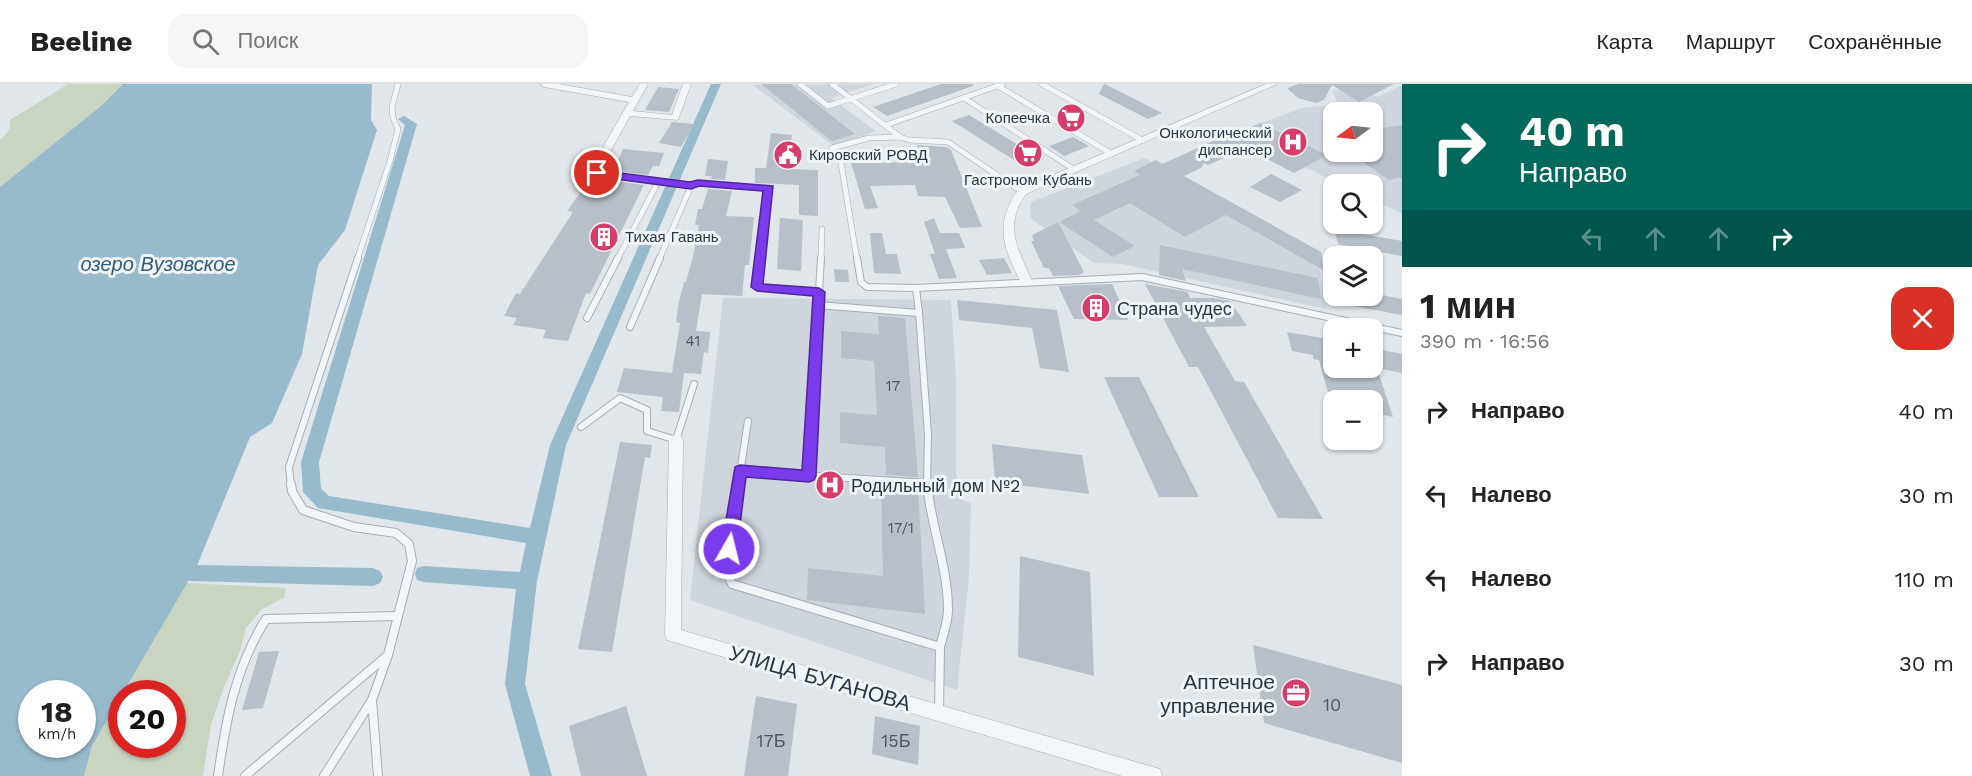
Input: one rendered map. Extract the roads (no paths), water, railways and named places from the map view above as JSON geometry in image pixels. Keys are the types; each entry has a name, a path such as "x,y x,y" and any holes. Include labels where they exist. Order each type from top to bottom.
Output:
{"street":[{"path":"544,84 635,100"},
{"path":"596,168 644,84"},
{"path":"628,113 675,118 687,84"},
{"path":"1026,281 1009,237 1007,224 1014,201 1022,192 1273,84"},
{"name":"УЛИЦА БУГАНОВА","path":"676,441 673,634 1153,776"}],"lane":[{"path":"324,776 372,700 388,655 412,561 409,544 396,533 354,527 303,510 292,491 289,467 390,161 398,129 393,118 392,107 398,84"},
{"path":"800,84 828,106 895,84"},
{"path":"832,84 900,137"},
{"path":"1042,84 1142,140"},
{"path":"886,125 1001,85 1112,154"},
{"path":"964,98 1075,170"},
{"path":"832,148 869,138 900,137 909,140 948,142 1022,192"},
{"path":"842,163 861,282 867,287 916,288 1142,277 1402,333"},
{"path":"596,168 597,173 600,174 658,182 691,186 698,183 769,189 757,287 819,292"},
{"path":"587,318 658,182"},
{"path":"630,327 691,186"},
{"path":"809,476 822,229"},
{"path":"916,288 928,434 929,506 936,528 947,589 948,612 940,647 939,713"},
{"path":"818,305 919,313"},
{"path":"581,427 620,398 647,410 647,431 676,441 694,384"},
{"path":"748,421 726,569 732,584 940,647"},
{"path":"740,471 927,483"},
{"path":"218,776 230,699 249,644 266,619 398,616"},
{"path":"246,776 388,655"},
{"path":"372,700 378,776"}],"water":[{"name":"озеро Вузовское","path":"123,84 372,84 371,120 377,130 345,230 318,265 302,354 272,423 250,437 196,568 131,680 108,680 108,719 96,739 96,680 18,680 18,758 89,758 84,776 0,776 0,187 101,106"}],"waterway":[{"path":"537,537 558,445 716,84"},
{"path":"404,119 411,124 310,462 312,492 324,503 537,537"},
{"path":"527,581 537,537"},
{"path":"191,573 373,577"},
{"path":"424,574 527,581"},
{"path":"527,581 515,684 541,776"}],"place":[{"name":"Копеечка","path":"1071,118"},
{"name":"Онкологический диспансер","path":"1293,142"},
{"name":"Гастроном Кубань","path":"1028,153"},
{"name":"Кировский РОВД","path":"788,155"},
{"name":"Тихая Гавань","path":"604,237"},
{"name":"Страна чудес","path":"1096,308"},
{"name":"Родильный дом №2","path":"830,485"},
{"name":"Аптечное управление","path":"1296,693"}]}
